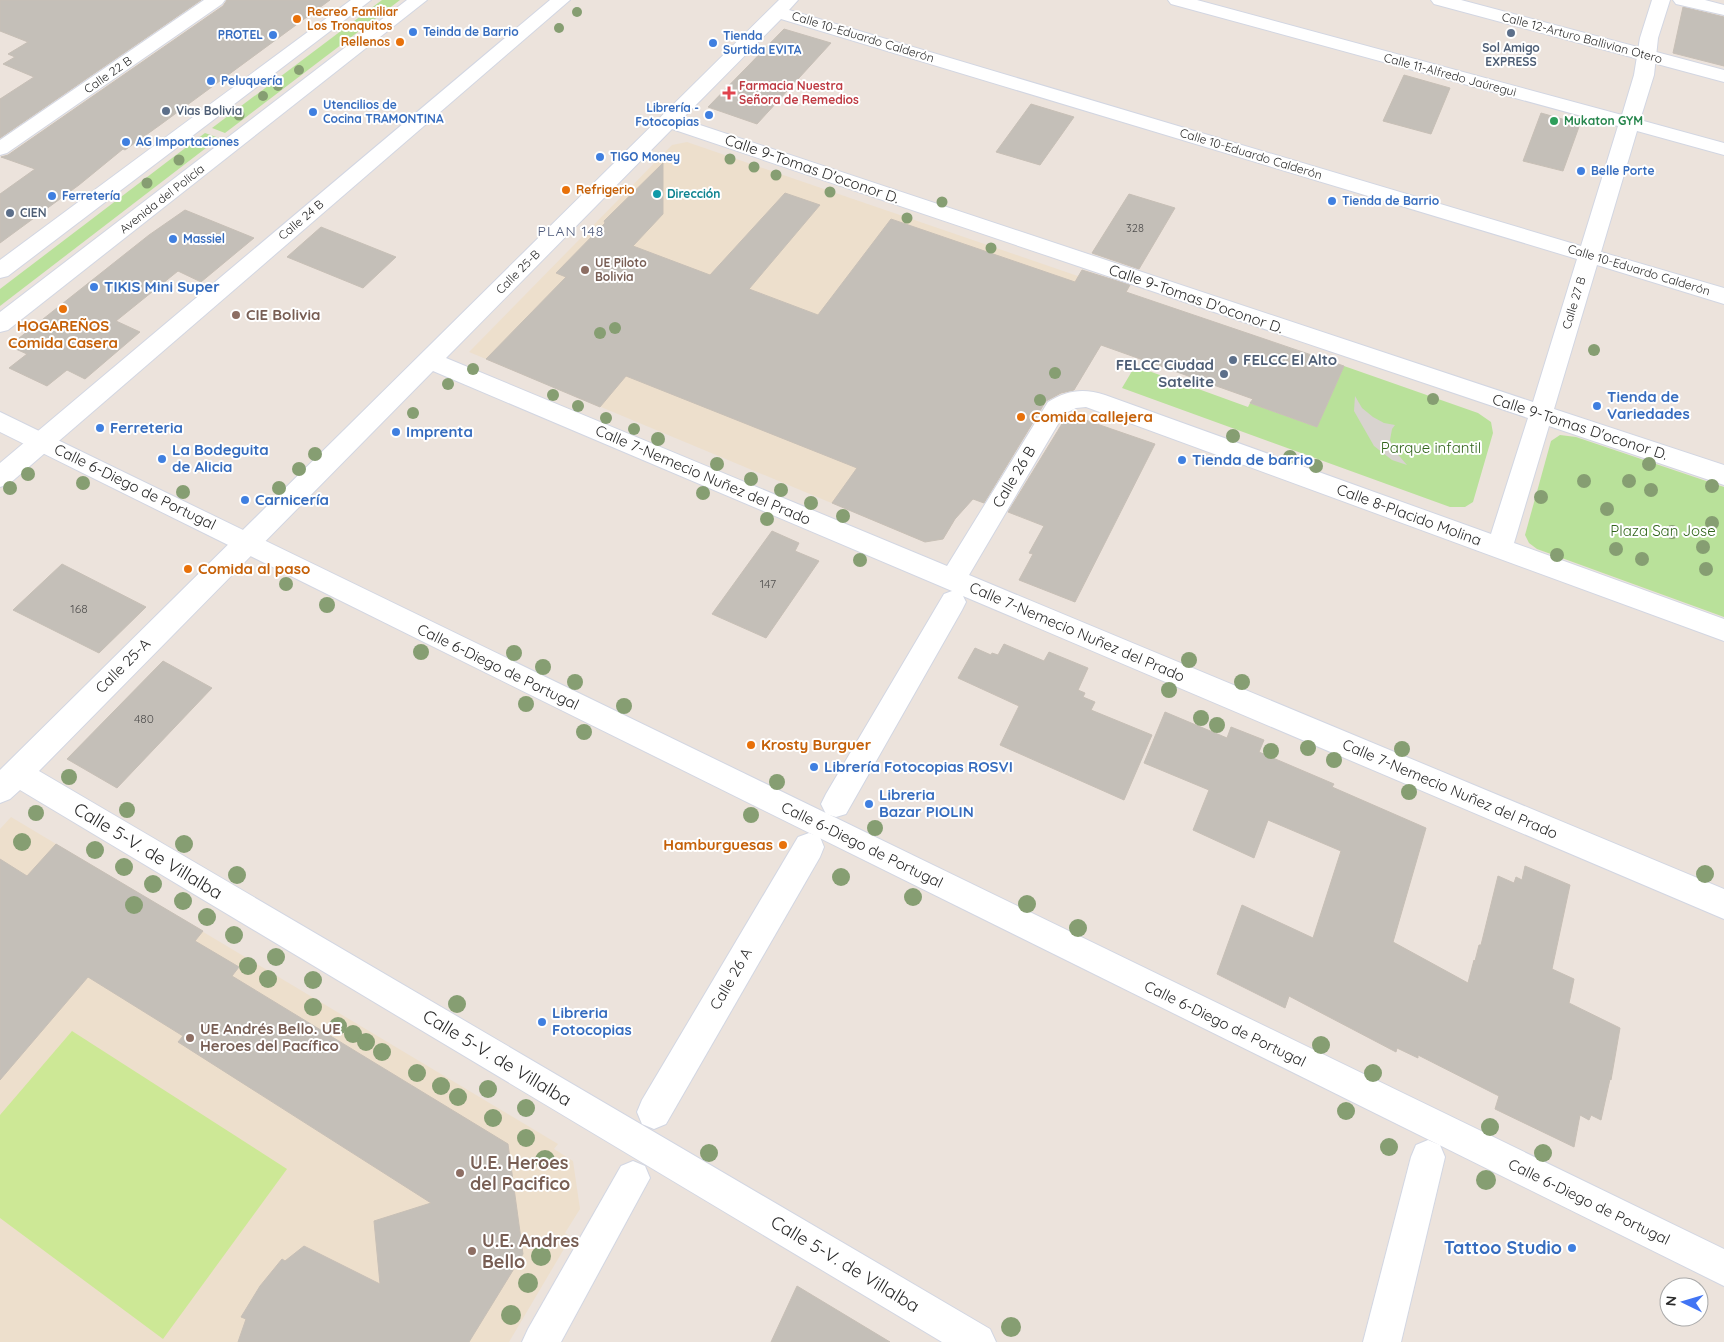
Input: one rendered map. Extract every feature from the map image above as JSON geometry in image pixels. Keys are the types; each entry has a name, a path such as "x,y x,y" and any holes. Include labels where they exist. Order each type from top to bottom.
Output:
{"street":[{"name":"Calle 22 B","path":"0,149 216,0"},
{"path":"0,272 362,0"},
{"name":"Avenida del Policía","path":"0,324 418,0"},
{"name":"Calle 24 B","path":"0,477 561,0"},
{"name":"Calle 11-Alfredo Jaúregui","path":"1177,0 1724,149"},
{"name":"Calle 12-Arturo Ballivian Otero","path":"1440,0 1724,76"},
{"name":"Calle 27 B","path":"1500,548 1646,68 1649,38 1661,0"},
{"path":"1682,0 1724,10"},
{"name":"Calle 25-B","path":"246,543 783,6"},
{"name":"Calle 10-Eduardo Calderón","path":"783,6 1724,296"},
{"name":"Calle 9-Tomas D'oconor D.","path":"668,121 1724,475"},
{"name":"Calle 7-Nemecio Nuñez del Prado","path":"429,360 953,591 1724,904"},
{"name":"Calle 26 B","path":"953,591 1056,408 1072,399 1093,400"},
{"name":"Calle 8-Placido Molina","path":"1093,400 1724,630"},
{"name":"Calle 6-Diego de Portugal","path":"0,420 246,543 1724,1268"},
{"name":"Calle 25-A","path":"8,781 246,543"},
{"path":"836,804 953,591"},
{"name":"Calle 5-V. de Villalba","path":"8,781 977,1342"},
{"name":"Calle 26 A","path":"654,1112 809,847"},
{"path":"1382,1342 1428,1157"},
{"path":"541,1342 633,1178"}],"shaded area":[{"path":"687,142 1098,283 943,539 925,542 469,352 672,145"},
{"path":"1355,396 1362,408 1373,417 1384,423 1395,425 1392,429 1390,440 1394,450 1407,465 1392,460 1374,446 1354,411"},
{"name":"UE Andrés Bello. UE Heroes del Pacífico","path":"11,817 558,1144 554,1149 573,1161 580,1209 565,1233 571,1237 509,1342 0,1342 0,829"}],"green space":[{"path":"382,0 400,0 225,133 212,128"},
{"path":"205,133 219,138 0,306 0,289"},
{"name":"Parque infantil","path":"1135,366 1248,407 1250,403 1317,427 1344,366 1478,413 1491,422 1493,433 1473,502 1465,507 1450,507 1122,388"},
{"name":"Plaza San Jose","path":"1560,435 1576,437 1724,487 1724,617 1537,549 1529,543 1525,535 1551,441"},
{"path":"72,1031 287,1169 163,1339 0,1218 0,1115"}],"building":[{"path":"0,0 201,0 0,138 0,99 34,77 3,64 15,57 8,54 28,42 0,31"},
{"path":"227,0 330,0 160,125 125,150 123,149 79,185 0,243 0,194 35,169 1,157 8,155 223,6"},
{"path":"1683,7 1724,17 1724,66 1673,53"},
{"path":"784,29 831,43 757,124 708,107"},
{"path":"1404,75 1450,88 1431,134 1383,121"},
{"path":"1031,104 1074,117 1040,165 996,152"},
{"path":"1541,113 1580,124 1563,171 1523,161"},
{"path":"663,163 663,214 633,246 710,275 785,193 820,205 749,289 818,315 891,219 1075,282 1082,270 1130,285 1126,292 1344,366 1317,427 1250,403 1253,399 1101,345 1074,390 1061,393 1046,401 984,503 973,499 955,519 943,539 925,542 832,503 857,468 626,376 600,407 486,359 566,277 556,273 605,223 604,221"},
{"path":"1129,194 1175,208 1139,269 1092,253"},
{"path":"185,210 254,238 201,282 178,271 116,321 140,332 85,379 67,370 47,386 9,368 27,354 9,346 149,235"},
{"path":"321,227 396,257 363,288 287,257"},
{"path":"1068,414 1155,444 1075,602 1019,580 1033,554 1029,553 1044,526 1008,512"},
{"path":"772,531 799,543 795,551 819,561 766,638 712,614"},
{"path":"62,564 146,607 99,653 13,610"},
{"path":"1004,644 1044,661 1049,652 1088,668 1078,690 1085,693 1083,697 1095,702 1091,710 1152,735 1124,800 1000,745 1019,706 958,678 975,648 991,655 992,653 998,655"},
{"path":"163,661 212,688 117,788 67,759"},
{"path":"1165,712 1227,738 1231,727 1264,740 1259,752 1334,784 1332,787 1426,828 1393,942 1468,983 1479,945 1481,945 1498,876 1514,883 1516,877 1522,880 1525,866 1570,885 1552,969 1574,979 1569,1003 1620,1028 1611,1080 1601,1120 1591,1115 1589,1120 1580,1115 1574,1147 1495,1109 1499,1096 1418,1055 1418,1058 1397,1048 1396,1052 1289,996 1285,1008 1217,974 1242,905 1313,938 1341,851 1268,820 1254,858 1193,830 1209,790 1144,763"},
{"path":"56,844 203,931 195,941 239,967 232,976 508,1144 523,1254 469,1342 238,1342 246,1319 241,1317 260,1286 282,1259 285,1261 304,1246 380,1284 374,1221 431,1203 178,1042 183,1036 88,977 0,1080 0,859 27,876"},
{"path":"797,1286 890,1342 771,1342"}],"place":[{"name":"Recreo Familiar Los Tronquitos","path":"297,19"},
{"name":"Teinda de Barrio","path":"413,32"},
{"name":"Sol Amigo EXPRESS","path":"1511,33"},
{"name":"PROTEL","path":"273,35"},
{"name":"Rellenos","path":"400,42"},
{"name":"Tienda Surtida EVITA","path":"713,43"},
{"name":"Peluquería","path":"211,81"},
{"name":"Farmacia Nuestra Señora de Remedios","path":"729,93"},
{"name":"Vias Bolivia","path":"166,111"},
{"name":"Utencilios de Cocina TRAMONTINA","path":"313,112"},
{"name":"Librería - Fotocopias","path":"709,115"},
{"name":"Mukaton GYM","path":"1554,121"},
{"name":"AG Importaciones","path":"126,142"},
{"name":"TIGO Money","path":"600,157"},
{"name":"Belle Porte","path":"1581,171"},
{"name":"Refrigerio","path":"566,190"},
{"name":"Dirección","path":"657,194"},
{"name":"Ferretería","path":"52,196"},
{"name":"Tienda de Barrio","path":"1332,201"},
{"name":"CIEN","path":"10,213"},
{"name":"Massiel","path":"173,239"},
{"name":"UE Piloto Bolivia","path":"585,270"},
{"name":"TIKIS Mini Super","path":"94,287"},
{"name":"HOGAREÑOS Comida Casera","path":"63,309"},
{"name":"CIE Bolivia","path":"236,315"},
{"name":"FELCC El Alto","path":"1233,360"},
{"name":"FELCC Ciudad Satelite","path":"1224,374"},
{"name":"Tienda de Variedades","path":"1597,406"},
{"name":"Comida callejera","path":"1021,417"},
{"name":"Ferreteria","path":"100,428"},
{"name":"Imprenta","path":"396,432"},
{"name":"La Bodeguita de Alicia","path":"162,459"},
{"name":"Tienda de barrio","path":"1182,460"},
{"name":"Carnicería","path":"245,500"},
{"name":"Comida al paso","path":"188,569"},
{"name":"Krosty Burguer","path":"751,745"},
{"name":"Librería Fotocopias ROSVI","path":"814,767"},
{"name":"Libreria Bazar PIOLIN","path":"869,804"},
{"name":"Hamburguesas","path":"783,845"},
{"name":"Libreria Fotocopias","path":"542,1022"},
{"name":"UE Andrés Bello. UE Heroes del Pacífico","path":"190,1038"},
{"name":"U.E. Heroes del Pacifico","path":"460,1173"},
{"name":"Tattoo Studio","path":"1572,1248"},
{"name":"U.E. Andres Bello","path":"472,1251"}],"district":[{"name":"PLAN 148","path":"571,231"}]}
